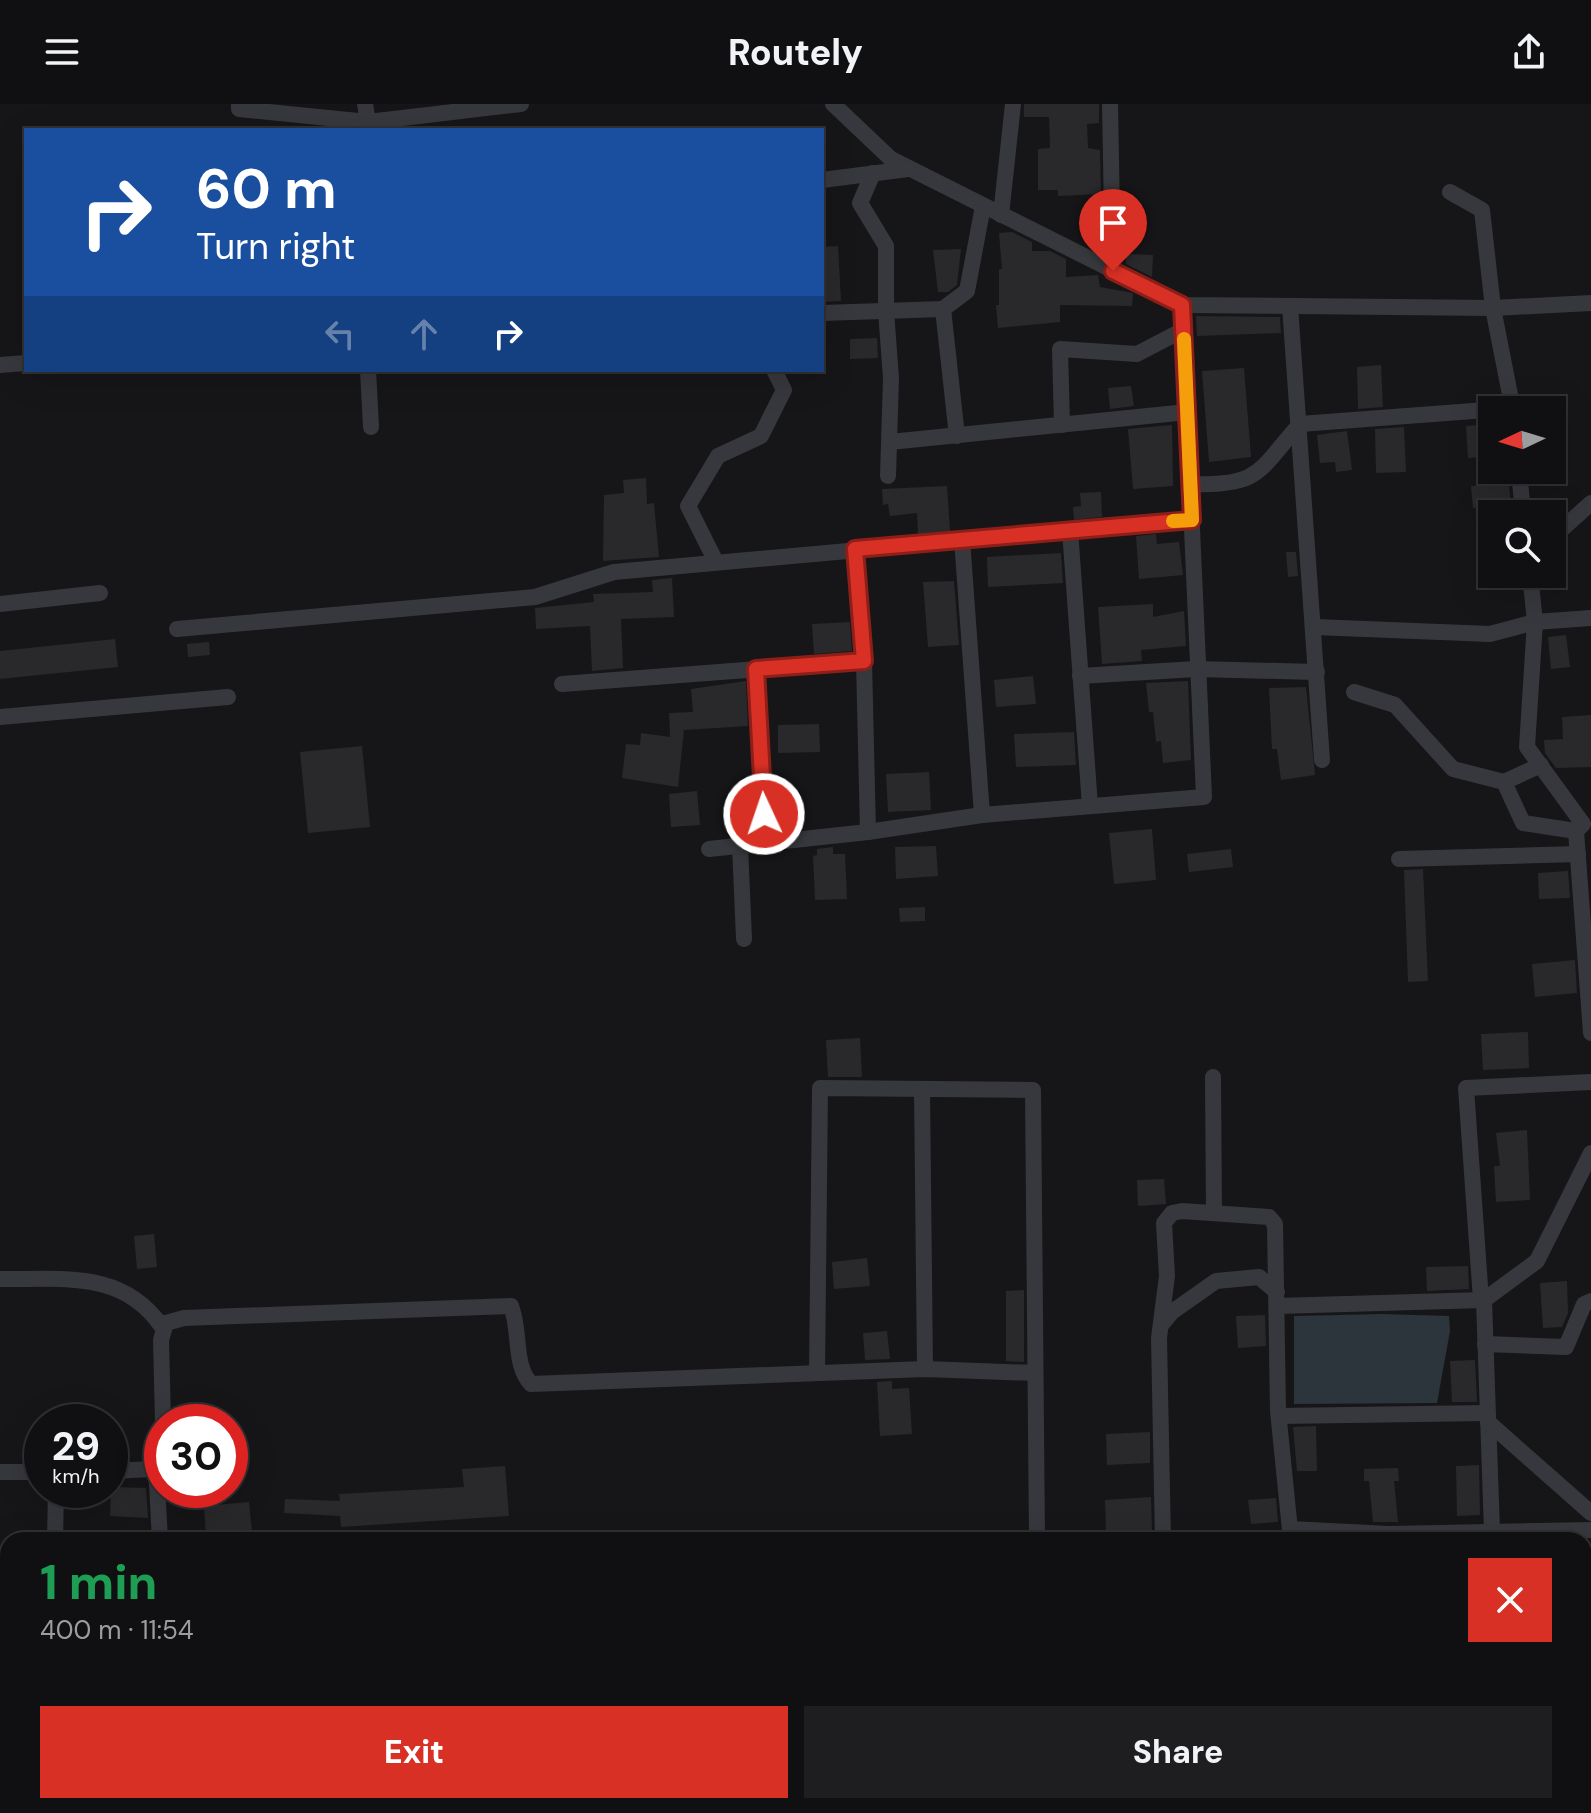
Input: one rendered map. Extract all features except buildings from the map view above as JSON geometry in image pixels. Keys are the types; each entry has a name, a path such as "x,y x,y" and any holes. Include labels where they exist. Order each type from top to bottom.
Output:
{"street":[{"path":"239,104 239,109 368,126 521,104"},
{"path":"365,104 368,126"},
{"path":"833,104 891,159 908,169 1182,305 1493,308 1591,303"},
{"path":"1001,215 1013,104"},
{"path":"1110,104 1113,271"},
{"path":"824,180 908,169"},
{"path":"873,173 860,203 886,246 886,311 891,378 888,476"},
{"path":"1450,192 1482,210 1493,308 1510,396"},
{"path":"824,313 943,309 967,291 983,206"},
{"path":"709,849 868,832 982,815 1204,797 1182,305"},
{"path":"1290,306 1322,760"},
{"path":"943,309 957,436"},
{"path":"1062,425 1060,349 1137,354 1183,330"},
{"path":"0,365 24,363"},
{"path":"368,372 371,427"},
{"path":"716,562 688,506 718,456 761,436 784,390 775,372"},
{"path":"1192,484 1221,485 1256,475 1300,424 1478,411"},
{"path":"890,442 1187,412"},
{"path":"1566,525 1591,503"},
{"path":"177,629 535,597 614,572 1192,520"},
{"path":"1070,530 1090,806"},
{"path":"962,539 982,815"},
{"path":"855,549 864,661 868,832"},
{"path":"1531,588 1535,622 1527,747 1583,826 1578,854 1586,911 1591,1033"},
{"path":"0,604 100,593"},
{"path":"1315,627 1490,634 1535,622 1591,618"},
{"path":"562,684 864,661"},
{"path":"756,669 766,843"},
{"path":"1080,676 1196,669 1317,672"},
{"path":"1354,692 1395,705 1453,769 1504,782 1541,765"},
{"path":"0,717 228,697"},
{"path":"1504,782 1523,823 1583,826"},
{"path":"740,846 744,939"},
{"path":"1399,859 1578,854"},
{"path":"1213,1077 1214,1213"},
{"path":"1495,1532 1466,1088 1591,1082"},
{"path":"817,1373 820,1088 1033,1090 1037,1532"},
{"path":"922,1089 925,1369"},
{"path":"1277,1299 1482,1300 1537,1261 1591,1153"},
{"path":"1163,1532 1161,1325 1167,1276 1164,1223 1172,1213 1182,1211 1269,1217 1275,1224 1279,1416 1290,1532"},
{"path":"1161,1325 1172,1312 1216,1281 1259,1277 1277,1299"},
{"path":"0,1279 99,1280 151,1310 162,1327 184,1318 511,1306 518,1322 522,1374 531,1384 925,1369 1035,1373"},
{"path":"1485,1344 1566,1347 1584,1304 1591,1301"},
{"path":"163,1404 161,1340 166,1323"},
{"path":"1279,1416 1488,1417 1591,1513"},
{"path":"0,1472 24,1472"},
{"path":"55,1532 56,1508"},
{"path":"160,1508 160,1532"},
{"path":"1543,1532 1591,1530"}],"shaded area":[{"path":"1294,1316 1449,1316 1450,1331 1437,1403 1294,1404"}],"slow traffic":[{"path":"1173,521 1192,520 1184,339"}],"route":[{"path":"764,814 756,669 864,661 855,549 1192,520 1182,305 1113,271"}]}
